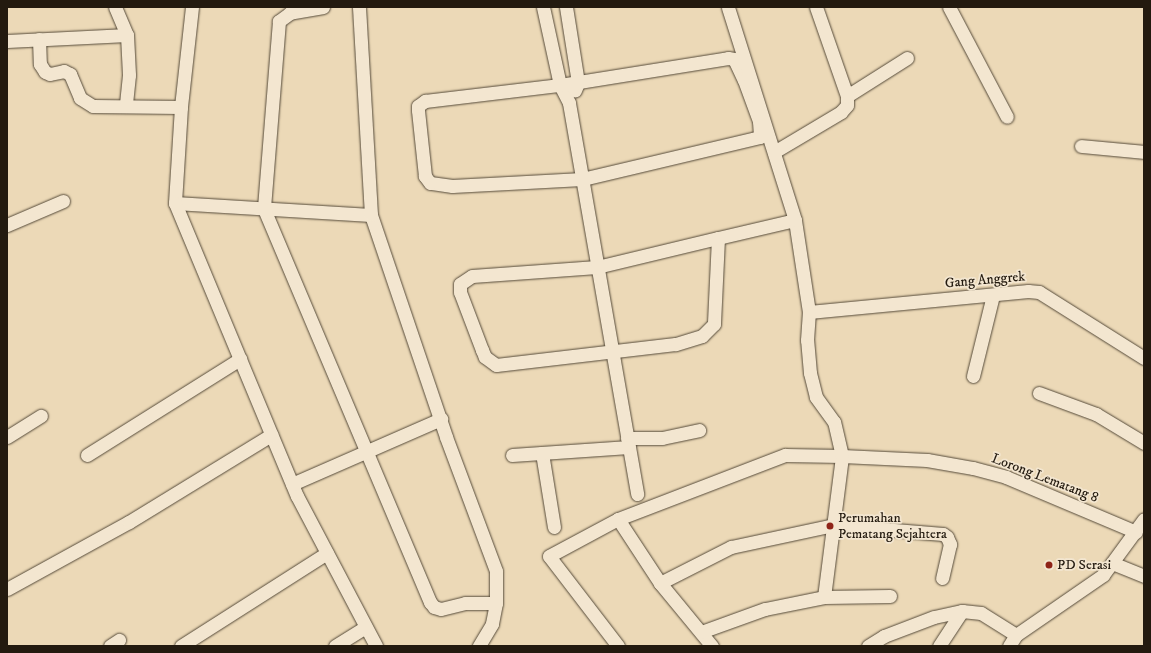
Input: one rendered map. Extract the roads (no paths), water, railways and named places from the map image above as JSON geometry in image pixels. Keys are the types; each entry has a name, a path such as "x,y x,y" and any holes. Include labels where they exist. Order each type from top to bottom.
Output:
{"street":[{"path":"115,7 127,35 129,75 126,105"},
{"path":"192,7 181,107 175,203 292,484 376,646"},
{"path":"323,7 290,13 279,21 264,209 365,452 434,607 441,609 465,604 496,603"},
{"path":"359,7 372,215 441,419 496,571 496,603 492,624 479,646"},
{"path":"543,7 560,85 569,103 637,494"},
{"path":"566,7 578,83 569,103"},
{"path":"728,7 795,220 809,312 807,340 811,379 816,397 834,422 842,456 824,597"},
{"path":"774,152 841,112 847,106 847,96 816,7"},
{"path":"949,7 1008,117"},
{"path":"7,41 127,35"},
{"path":"551,40 571,35"},
{"path":"39,39 40,64 45,72 64,71 70,74 80,98 93,106 126,105 181,107"},
{"path":"847,96 907,58"},
{"path":"734,59 755,108 761,134 760,137 582,179 452,186 430,183 425,176 418,110 420,103 448,97 578,83 734,59"},
{"path":"1081,146 1144,152"},
{"path":"7,225 64,201"},
{"path":"175,203 372,215"},
{"path":"718,238 715,321 711,330 696,339 669,346 611,350 496,365 485,357 460,292 460,284 472,276 597,267 718,238 795,220"},
{"name":"Gang Anggrek","path":"809,312 1039,292 1144,358"},
{"path":"973,376 993,295"},
{"path":"87,455 240,359"},
{"path":"1039,393 1096,414 1144,443"},
{"path":"7,437 41,416"},
{"path":"292,484 441,419"},
{"path":"512,455 628,443 662,438 699,430"},
{"path":"7,589 129,522 271,434"},
{"path":"542,453 554,527"},
{"name":"Lorong Lematang 8","path":"618,646 549,556 618,519 785,455 927,460 973,468 1006,477 1142,524"},
{"path":"618,519 660,583 712,646"},
{"path":"866,645 934,617 962,611 981,613 1012,640 1103,575 1142,524"},
{"path":"660,583 731,547 834,525 944,534 950,544 942,578"},
{"path":"181,646 327,553"},
{"path":"1112,562 1144,576"},
{"path":"701,632 765,609 824,597 890,596"},
{"path":"939,646 962,611"},
{"path":"336,646 366,627"}],"place":[{"name":"Perumahan Pematang Sejahtera","path":"830,526"},
{"name":"PD Serasi","path":"1049,565"}]}
